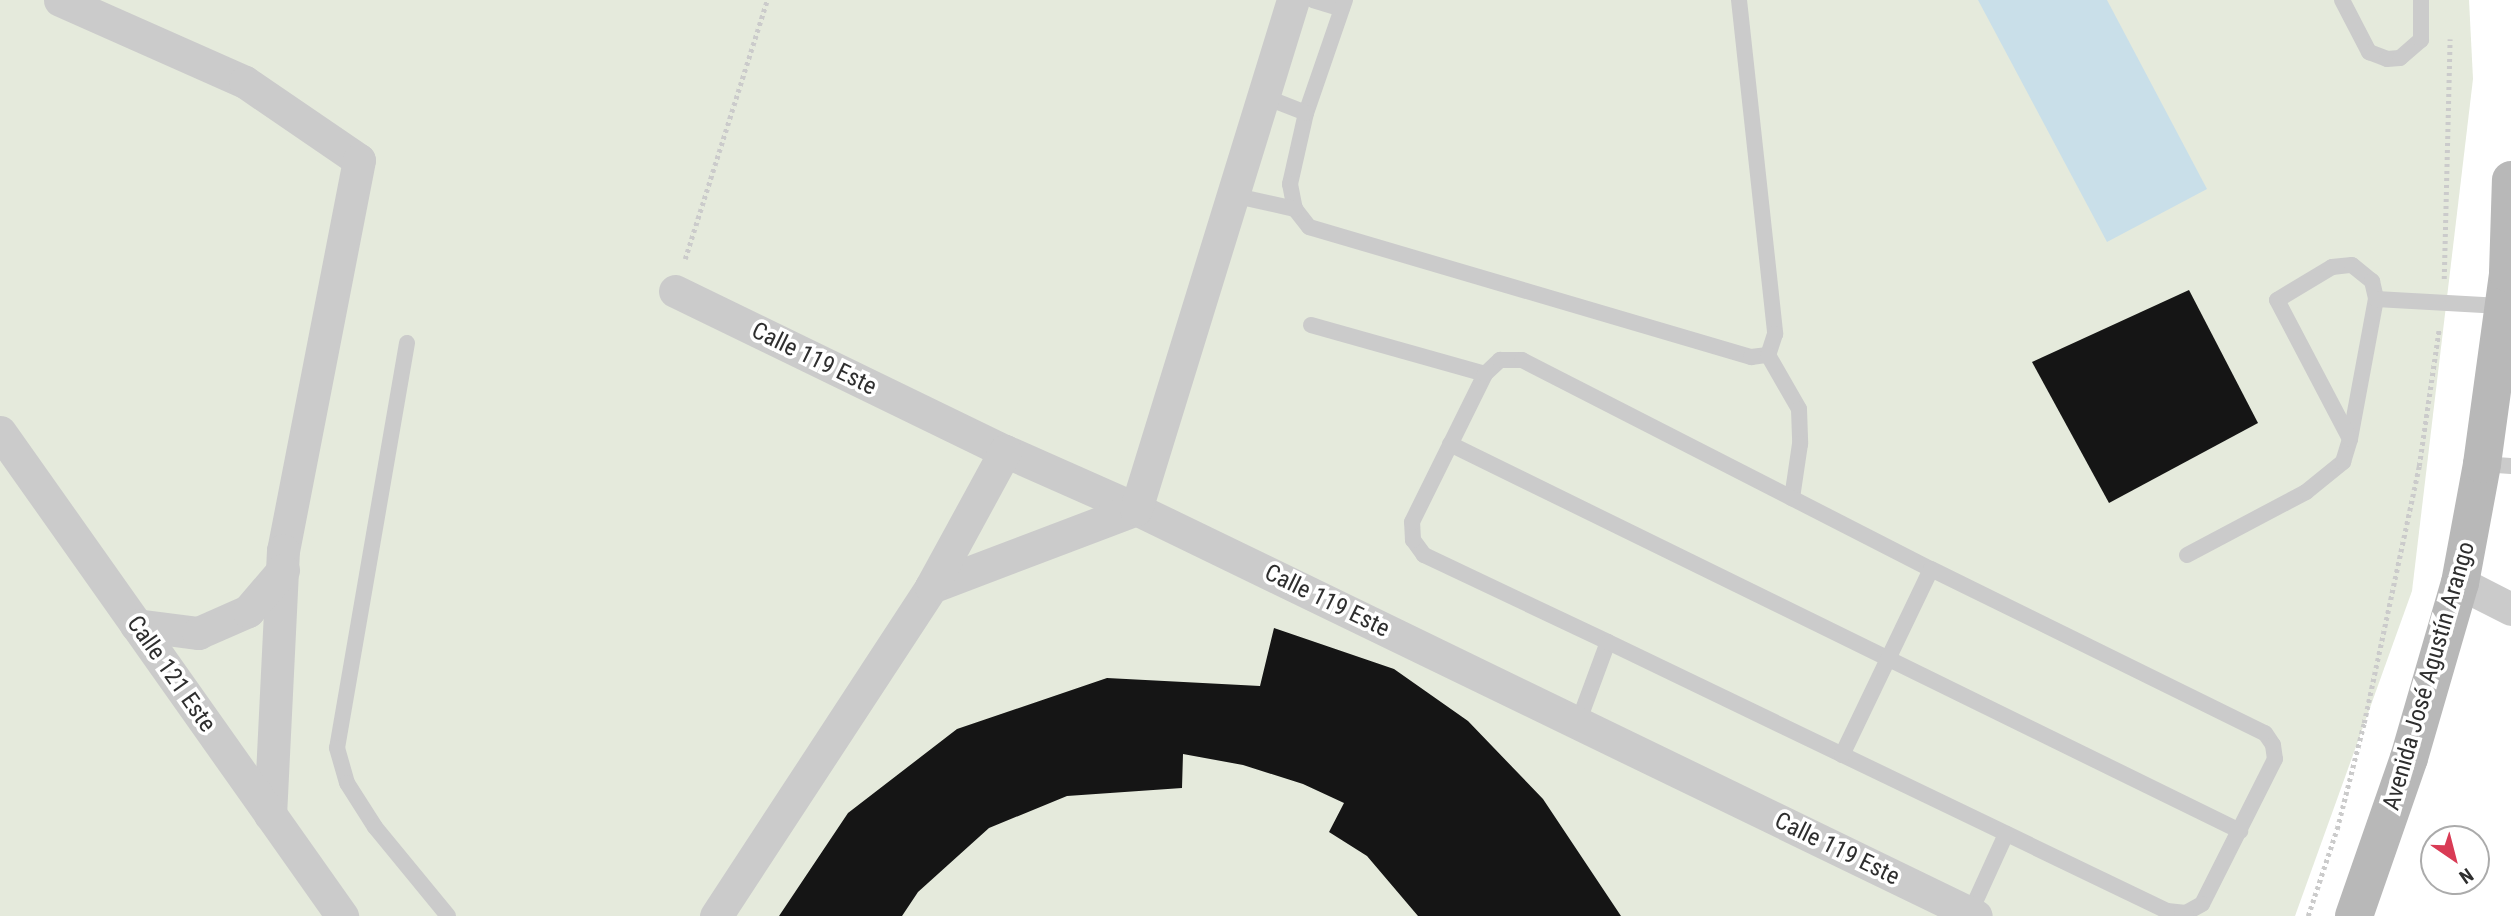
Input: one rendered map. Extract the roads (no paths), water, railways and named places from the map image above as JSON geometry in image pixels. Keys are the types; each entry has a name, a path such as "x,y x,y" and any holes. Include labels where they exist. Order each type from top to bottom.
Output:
{"main road":[{"name":"Avenida José Agustín Arango","path":"2354,916 2409,758 2497,465 2511,180"}],"street":[{"path":"60,0 245,82 359,160 283,551 270,815"},
{"path":"931,587 1136,509 1293,0"},
{"name":"Calle 119 Este","path":"675,291 1006,451 1136,509 1973,915"},
{"name":"Calle 121 Este","path":"0,432 342,916"},
{"path":"716,916 931,587 1006,451"},
{"path":"136,625 198,633 248,611 283,570"},
{"path":"2460,583 2511,609"}],"lane":[{"path":"1313,0 1343,4 1306,113 1290,184 1295,209 1310,227 1751,357 1768,355"},
{"path":"1739,0 1775,334 1768,355 1798,409 1800,444 1792,498"},
{"path":"2342,0 2369,52 2387,59 2400,58 2421,40 2421,0"},
{"path":"1264,96 1306,113"},
{"path":"1233,195 1295,209"},
{"path":"2187,555 2306,492 2343,462 2350,439 2376,299 2372,281 2352,265 2332,267 2277,300 2350,439"},
{"path":"2376,299 2443,302 2507,284"},
{"path":"1311,325 1485,374"},
{"path":"407,343 337,748 347,783 375,827 448,916"},
{"path":"1500,360 1522,360 1931,569 2265,733 2273,745 2275,759 2202,904 2186,914 2167,911 1424,555 1413,540 1412,522 1450,444 1485,374 1500,360"},
{"path":"1450,444 2240,831"},
{"path":"1842,755 1931,569"},
{"path":"1578,723 1608,642"},
{"path":"1973,915 2006,834"}],"water":[{"path":"1978,0 2107,0 2207,189 2107,242"}]}
